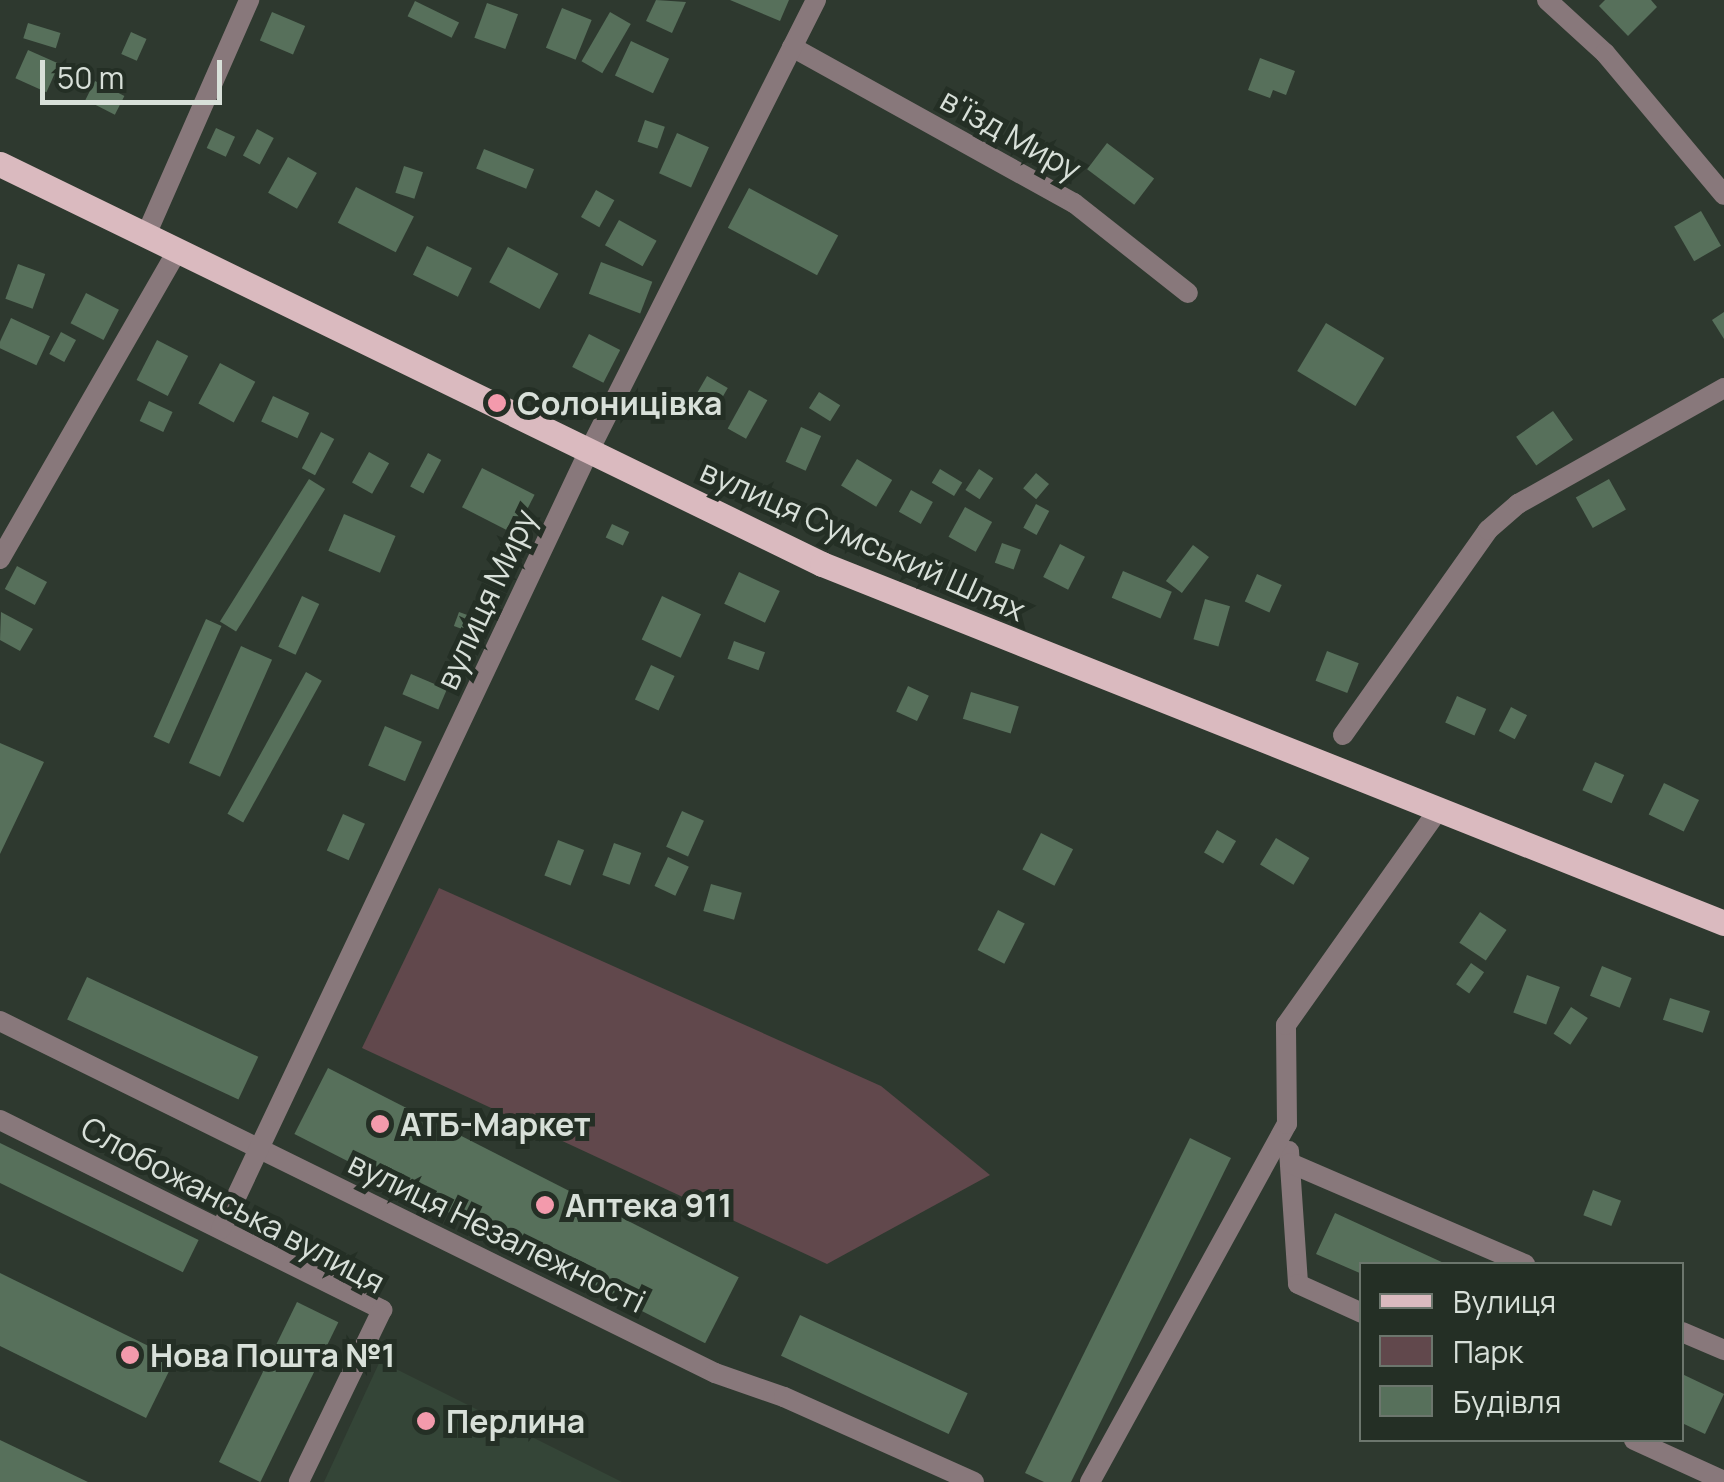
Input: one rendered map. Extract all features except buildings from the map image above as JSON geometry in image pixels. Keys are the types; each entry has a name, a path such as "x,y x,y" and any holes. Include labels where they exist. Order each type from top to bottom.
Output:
{"main road":[{"name":"вулиця Сумський Шлях","path":"0,164 822,564 1724,922"}],"street":[{"path":"146,235 249,0"},
{"name":"вулиця Миру","path":"220,1229 589,451 816,0"},
{"path":"1548,0 1606,53 1724,195"},
{"name":"в'їзд Миру","path":"792,47 1074,203 1188,293"},
{"path":"0,558 178,250"},
{"path":"1343,735 1488,530 1518,504 1724,388"},
{"path":"1359,1312 1298,1284 1287,1124 1286,1026 1438,810"},
{"name":"вулиця Незалежності","path":"0,1021 714,1373 784,1397 974,1482"},
{"name":"Слобожанська вулиця","path":"0,1120 382,1310 299,1482"},
{"path":"1090,1482 1287,1124"},
{"path":"1290,1163 1521,1262"},
{"path":"1684,1333 1724,1350"},
{"path":"1638,1442 1724,1481"}],"shaded area":[{"name":"Перлина","path":"380,1361 622,1482 324,1482"}],"green space":[{"path":"439,888 881,1086 990,1175 827,1264 362,1048"}],"place":[{"name":"Солоницівка","path":"497,403"},
{"name":"АТБ-Маркет","path":"380,1124"},
{"name":"Аптека 911","path":"545,1205"},
{"name":"Нова Пошта №1","path":"130,1355"},
{"name":"Перлина","path":"426,1421"}]}
